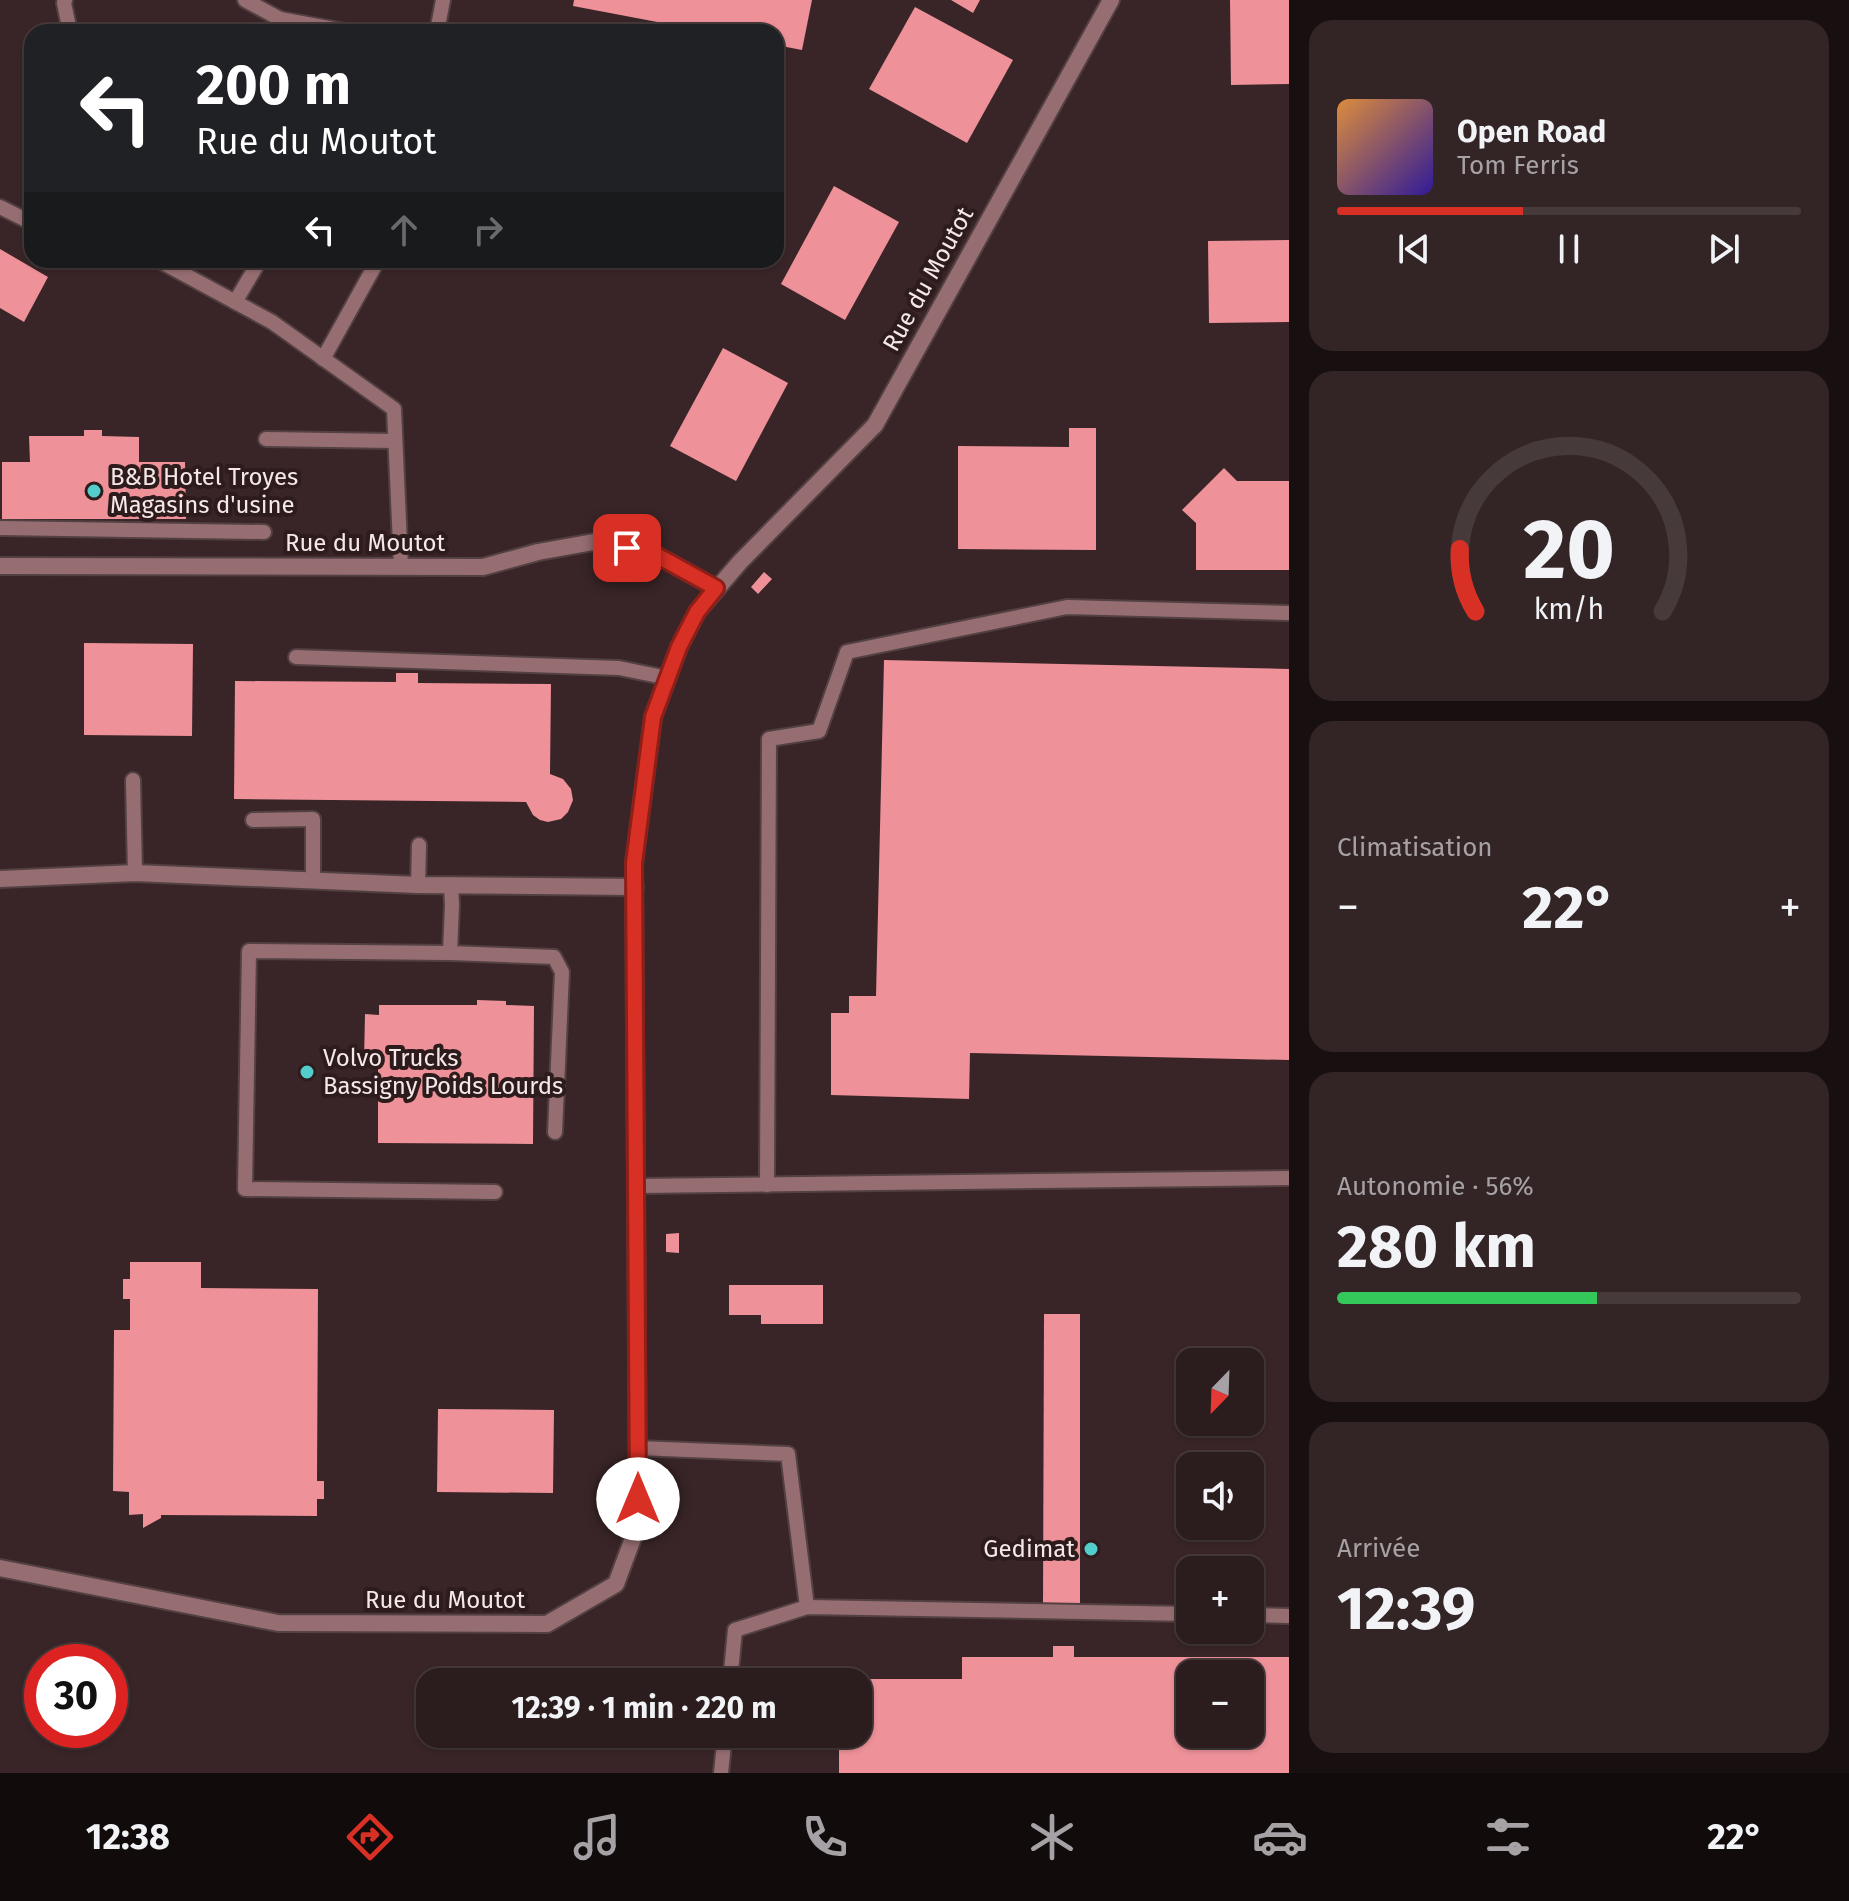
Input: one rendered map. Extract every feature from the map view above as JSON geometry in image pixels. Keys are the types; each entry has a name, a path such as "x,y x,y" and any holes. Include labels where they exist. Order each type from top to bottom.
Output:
{"street":[{"name":"Rue du Moutot","path":"0,1568 278,1623 547,1624 616,1584 638,1525 634,863 653,717 679,647 697,612 716,588 875,425 1111,0"},
{"name":"Rue du Moutot","path":"0,566 483,567 538,552 599,541 656,555 716,588"},
{"path":"0,879 135,873 451,886 635,887"}],"lane":[{"path":"65,0 68,24"},
{"path":"245,0 277,24"},
{"path":"438,24 443,0"},
{"path":"0,207 24,219"},
{"path":"173,268 272,322 394,409 401,567"},
{"path":"235,302 255,268"},
{"path":"323,359 374,268"},
{"path":"266,439 395,441"},
{"path":"0,528 264,532"},
{"path":"767,1185 769,739 819,731 847,652 1067,607 1289,613"},
{"path":"296,657 619,668 668,678"},
{"path":"133,780 135,873"},
{"path":"253,820 313,819 313,881"},
{"path":"418,885 419,845"},
{"path":"450,953 451,886"},
{"path":"495,1192 245,1189 249,951 554,957 562,972 555,1132"},
{"path":"636,1186 1289,1178"},
{"path":"637,1448 788,1454 807,1607"},
{"path":"731,1668 735,1630 807,1607 1176,1614"},
{"path":"1264,1615 1289,1616"},
{"path":"721,1773 724,1748"}],"building":[{"path":"574,0 812,0 802,50 784,47 784,24 668,24 573,6"},
{"path":"951,0 980,0 973,13"},
{"path":"1230,0 1289,0 1289,84 1231,85"},
{"path":"915,7 1013,60 967,143 869,89"},
{"path":"834,186 899,222 845,320 781,284"},
{"path":"1289,240 1289,322 1209,323 1208,241"},
{"path":"0,249 24,263 24,268 33,268 48,277 24,322 0,308"},
{"path":"723,348 788,383 736,481 670,446"},
{"path":"1069,428 1096,428 1096,550 958,549 958,446 1069,447"},
{"name":"B&B Hotel Troyes Magasins d'usine","path":"84,430 102,430 102,436 139,437 139,462 185,462 186,519 2,519 2,462 30,462 29,436 84,436"},
{"path":"1224,468 1237,481 1289,481 1289,570 1196,570 1196,523 1182,510"},
{"path":"764,572 772,579 758,594 751,587"},
{"path":"84,643 193,644 192,736 84,735"},
{"path":"884,660 1289,669 1289,1060 970,1053 969,1099 831,1095 831,1013 849,1013 849,996 876,996"},
{"path":"396,673 418,673 418,683 551,684 550,774 563,779 571,789 573,800 568,812 561,819 548,822 533,815 526,802 234,799 235,681 396,682"},
{"path":"477,1000 534,1006 533,1144 378,1143 378,1061 364,1061 365,1014 379,1015 379,1005 477,1005"},
{"path":"679,1233 679,1253 666,1252 666,1234"},
{"path":"130,1262 201,1262 201,1288 318,1289 317,1481 324,1481 324,1499 317,1499 317,1516 161,1515 161,1518 143,1528 143,1514 129,1515 129,1492 113,1491 114,1330 130,1330 130,1299 123,1299 123,1279 130,1279"},
{"path":"729,1285 823,1285 823,1324 761,1324 761,1315 729,1315"},
{"path":"1044,1314 1080,1314 1080,1606 1043,1606"},
{"path":"438,1409 554,1410 553,1493 437,1492"},
{"path":"1053,1646 1074,1646 1074,1657 1289,1657 1289,1773 839,1773 839,1748 872,1748 872,1679 962,1679 962,1657 1053,1657"}],"place":[{"name":"B&B Hotel Troyes Magasins d'usine","path":"94,491"},
{"name":"Volvo Trucks Bassigny Poids Lourds","path":"307,1072"},
{"name":"Gedimat","path":"1091,1549"}],"route":[{"path":"627,548 656,555 716,588 697,612 679,647 653,717 634,863 638,1499"}]}
